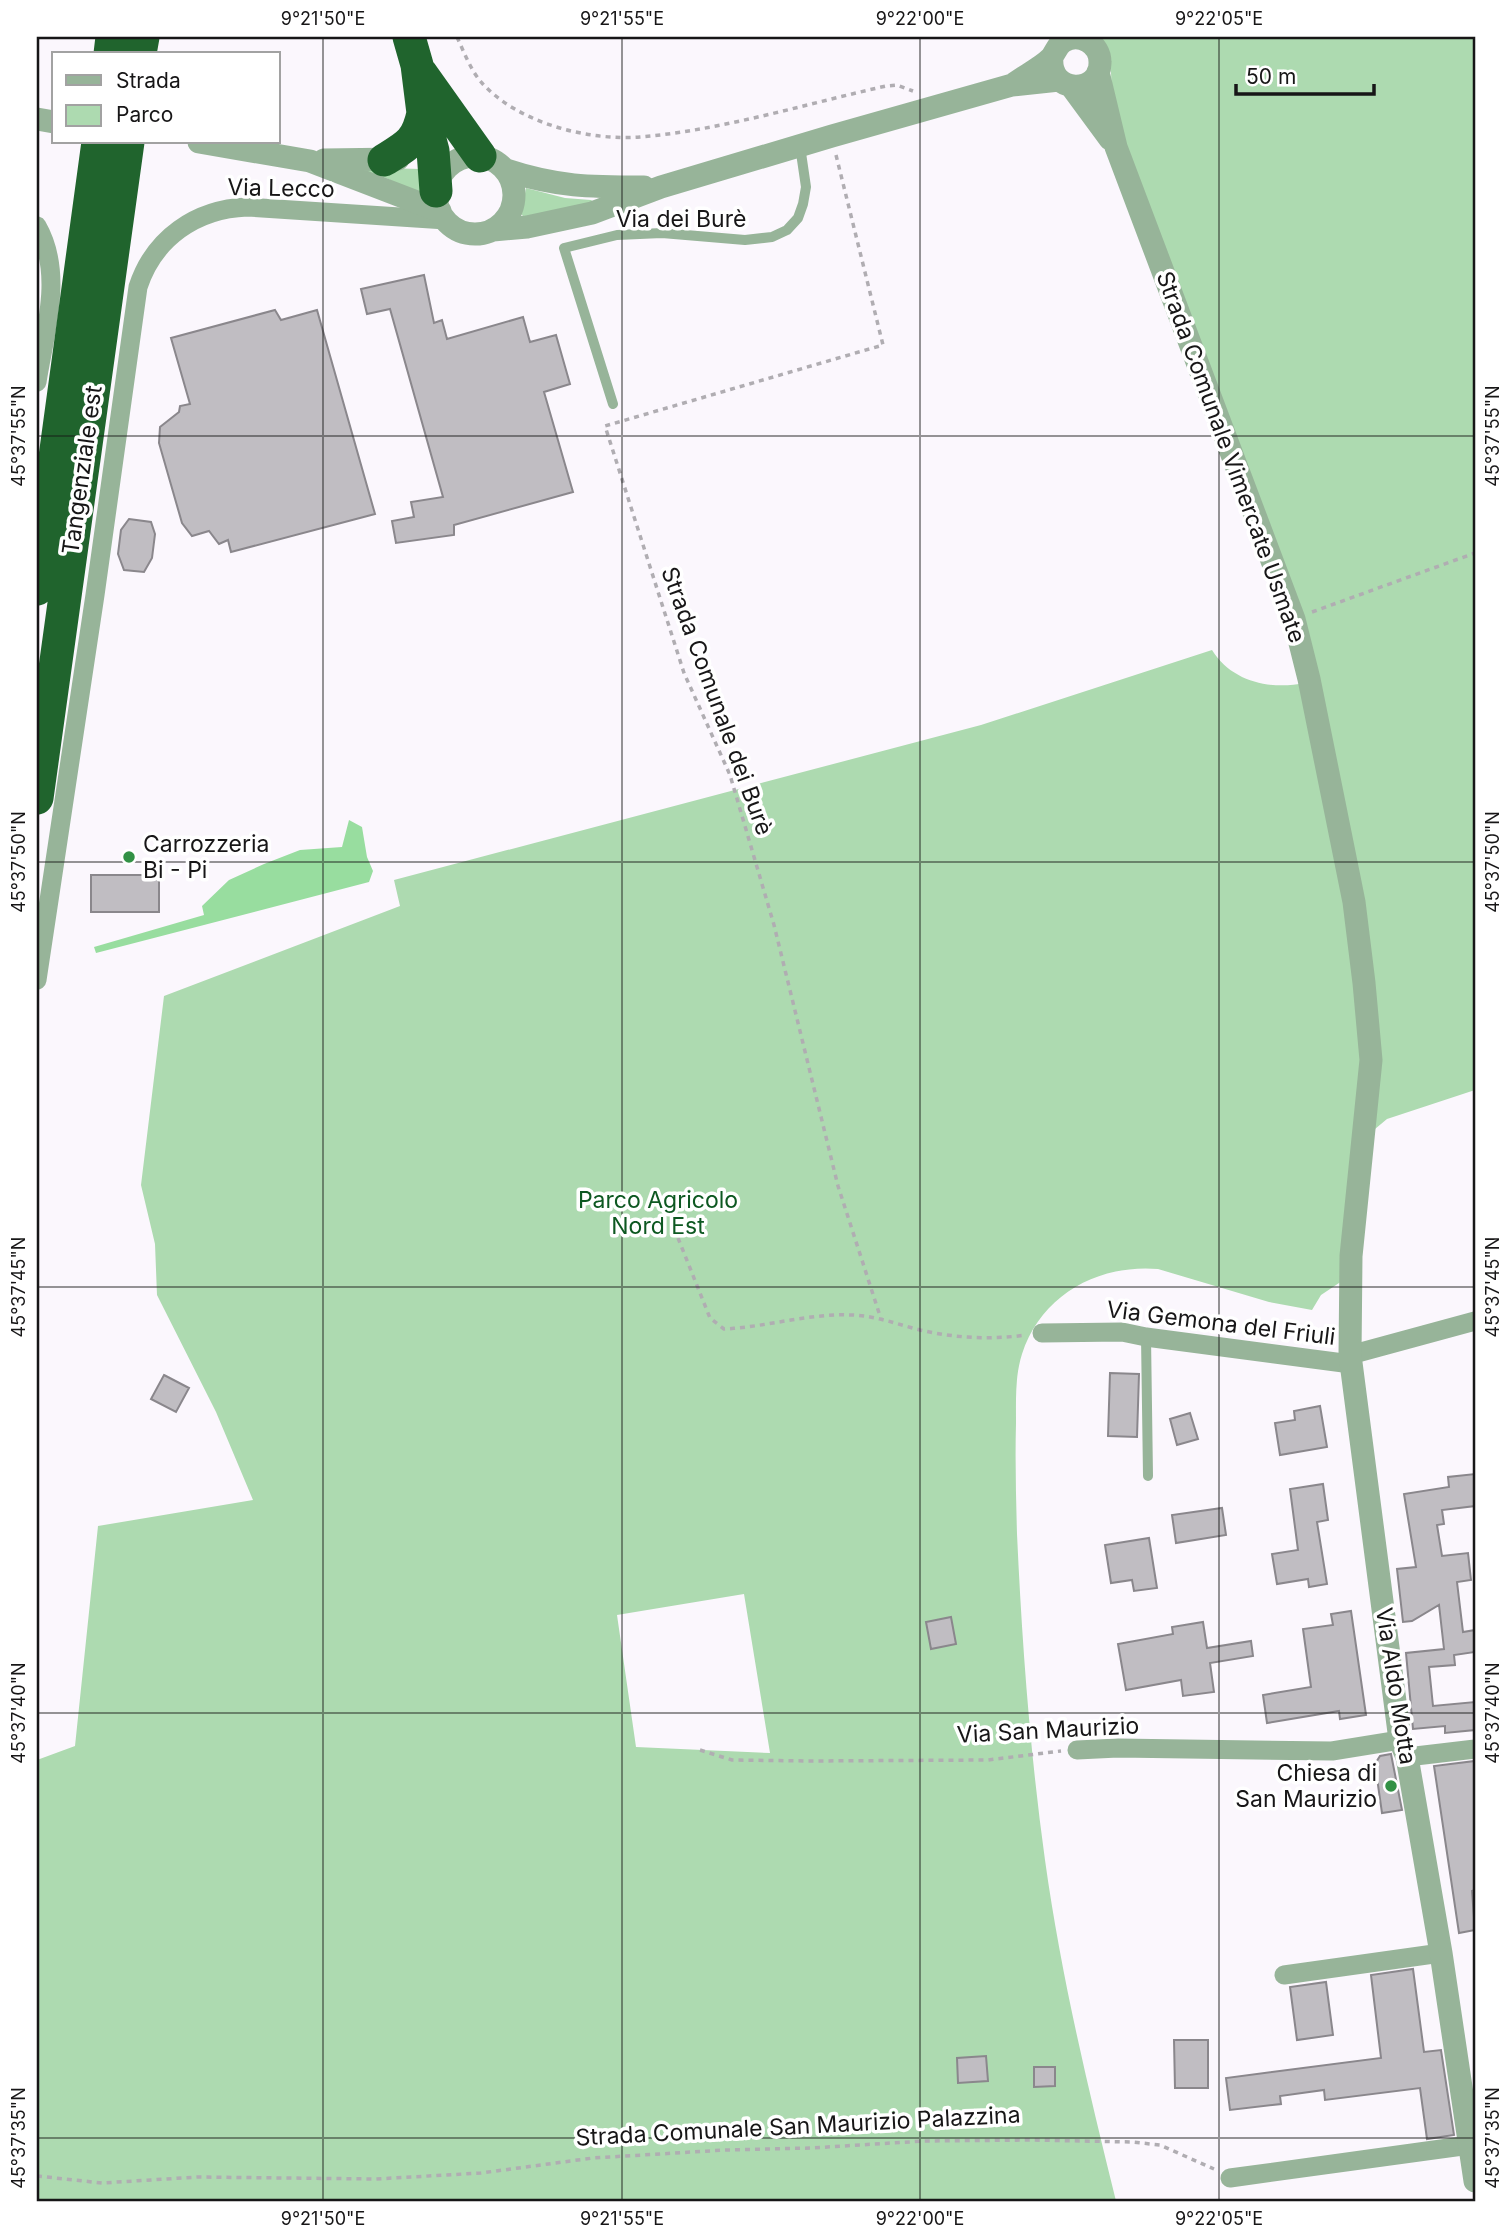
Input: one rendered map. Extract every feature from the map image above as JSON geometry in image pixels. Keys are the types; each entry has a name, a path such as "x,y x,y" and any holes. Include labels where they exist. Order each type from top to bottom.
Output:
{"highway":[{"path":"114,52 137,41"},
{"path":"413,51 423,113 430,135 457,181"},
{"path":"413,51 438,99 457,181"},
{"path":"384,160 409,145 419,131 423,113"},
{"name":"Tangenziale est","path":"37,589 98,144"},
{"name":"Tangenziale est","path":"37,798 128,144"}],"street":[{"path":"493,229 527,227 592,213 661,187 1012,85 1065,83 1084,86 1095,78 1098,72 1098,52 1083,38 1070,39 1056,46 1012,85"},
{"path":"1056,46 1052,69 1065,83"},
{"name":"Strada Comunale Vimercate Usmate","path":"1098,72 1116,147 1294,619 1312,691 1354,902 1371,1060 1351,1256 1351,1360"},
{"name":"Strada Comunale Vimercate Usmate","path":"1065,83 1116,147"},
{"path":"211,144 457,181 541,182 583,188 661,187"},
{"path":"310,161 384,160 457,181 511,179 514,198 508,217 483,233 463,232 457,181"},
{"name":"Via Lecco","path":"37,980 138,287 149,260 158,247 187,225 203,215 231,207 457,181"},
{"path":"37,226 45,240 51,264 49,304 37,382"},
{"path":"1351,1360 1475,1321"},
{"name":"Via Gemona del Friuli","path":"1042,1333 1122,1332 1146,1338 1351,1360"},
{"name":"Via Aldo Motta","path":"1351,1360 1403,1748 1441,1953 1475,2181"},
{"name":"Via San Maurizio","path":"1077,1750 1475,1749"},
{"path":"1284,1975 1441,1953"},
{"path":"1230,2178 1470,2146"}],"lane":[{"name":"Via dei Burè","path":"613,404 564,248 617,235 662,233 745,240 772,237 787,230 799,218 806,187 800,146"},
{"path":"1146,1338 1148,1476"}],"path":[{"path":"457,37 481,83 514,110 555,127 596,135 638,137 721,124 897,85 918,93 924,110"},
{"name":"Strada Comunale dei Burè","path":"832,136 883,345 605,426 684,673 730,775 774,925 838,1186 881,1319"},
{"path":"1294,619 1475,553"},
{"path":"678,1238 710,1318 724,1329 754,1327 816,1316 852,1315 968,1338 999,1339 1042,1333"},
{"name":"Via San Maurizio","path":"700,1750 732,1760 835,1761 988,1760 1077,1750"},
{"name":"Strada Comunale San Maurizio Palazzina","path":"37,2176 102,2183 198,2177 376,2179 481,2173 593,2158 725,2150 923,2141 1032,2140 1132,2142 1160,2146 1230,2178"}],"green space":[{"name":"Parco Agricolo Nord Est","path":"1097,37 1475,37 1475,1090 1387,1119 1375,1129 1342,1281 1321,1295 1312,1310 1269,1302 1158,1269 1114,1272 1075,1288 1043,1315 1031,1333 1018,1371 1017,1534 1035,1779 1051,1903 1067,1989 1116,2201 37,2201 37,1760 75,1746 98,1526 253,1500 216,1412 157,1295 155,1244 141,1185 164,996 400,906 394,880 981,725 1212,650 1230,670 1253,681 1279,685 1305,683 1113,108 1110,56","holes":["744,1594 770,1753 636,1747 617,1615"]},
{"path":"350,167 420,169 423,196 386,178"},
{"path":"526,188 565,198 591,200 596,204 525,218 521,214"},
{"path":"349,820 362,827 367,857 373,871 369,882 96,953 94,947 204,915 202,906 229,880 264,864 300,850 342,847"}],"building":[{"path":"424,275 434,323 442,320 447,339 523,317 530,342 556,335 570,384 544,392 573,492 454,525 454,535 396,543 392,521 414,517 411,502 443,497 390,309 367,314 361,289"},
{"path":"275,310 281,320 317,310 375,514 231,552 228,540 219,544 209,531 192,536 182,523 159,443 160,427 179,412 180,406 190,404 171,338"},
{"path":"129,519 151,522 155,534 152,558 144,572 124,570 118,554 121,530"},
{"path":"91,875 159,875 159,912 91,912"},
{"path":"1110,1373 1139,1374 1137,1437 1108,1436"},
{"path":"164,1375 189,1388 176,1412 151,1399"},
{"path":"1320,1406 1327,1447 1280,1455 1275,1423 1295,1420 1294,1411"},
{"path":"1190,1413 1198,1439 1177,1445 1170,1419"},
{"path":"1475,1474 1475,1506 1442,1510 1444,1524 1437,1525 1442,1556 1468,1553 1471,1580 1457,1582 1463,1632 1475,1630 1475,1652 1454,1655 1455,1665 1429,1667 1433,1706 1475,1702 1475,1730 1445,1733 1445,1726 1413,1729 1406,1653 1444,1649 1439,1605 1412,1621 1403,1622 1397,1569 1416,1567 1404,1494 1449,1487 1448,1477"},
{"path":"1323,1484 1328,1520 1317,1522 1327,1584 1309,1587 1308,1579 1277,1584 1272,1554 1298,1550 1290,1489"},
{"path":"1222,1508 1226,1535 1176,1543 1172,1515"},
{"path":"1149,1538 1157,1588 1134,1591 1132,1580 1111,1583 1105,1545"},
{"path":"1351,1611 1366,1715 1340,1719 1339,1711 1267,1723 1263,1695 1311,1687 1303,1629 1333,1625 1331,1614"},
{"path":"951,1617 956,1644 931,1649 926,1622"},
{"path":"1203,1622 1207,1648 1251,1641 1253,1656 1210,1663 1214,1692 1183,1696 1181,1680 1126,1690 1118,1644 1173,1634 1172,1627"},
{"name":"Chiesa di San Maurizio","path":"1391,1754 1402,1810 1382,1813 1375,1764 1380,1756"},
{"path":"1475,1761 1475,1890 1472,1891 1475,1930 1459,1933 1434,1766"},
{"path":"1413,1969 1424,2052 1441,2050 1454,2135 1427,2139 1420,2088 1325,2100 1324,2090 1280,2096 1281,2104 1230,2110 1226,2078 1381,2058 1371,1975"},
{"path":"1326,1982 1333,2035 1297,2040 1290,1987"},
{"path":"1174,2040 1208,2040 1208,2088 1175,2088"},
{"path":"986,2056 988,2081 958,2083 957,2058"},
{"path":"1034,2067 1055,2067 1055,2086 1034,2087"}],"place":[{"name":"Carrozzeria Bi - Pi","path":"129,857"},
{"name":"Chiesa di San Maurizio","path":"1391,1786"}]}
